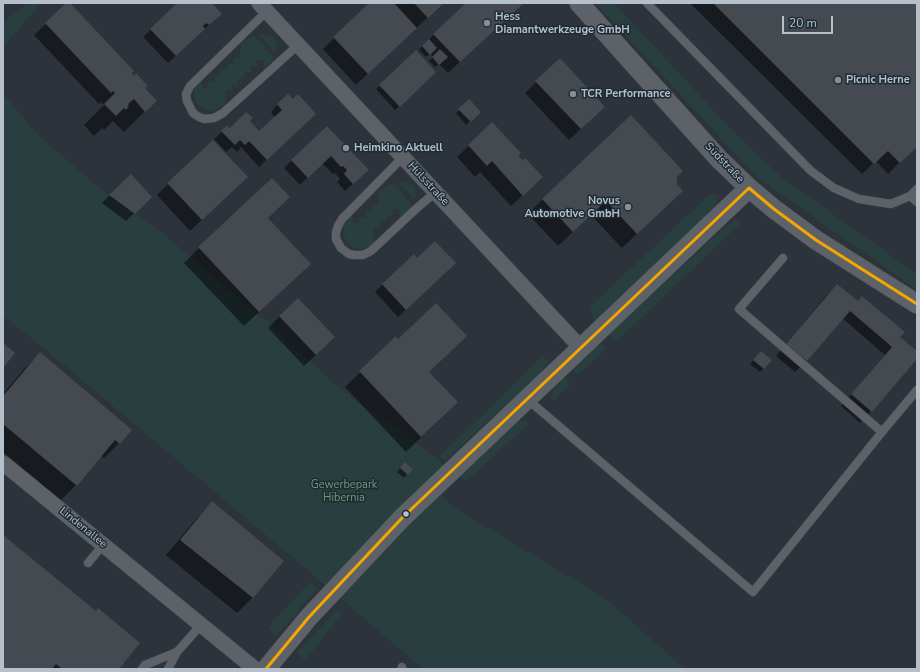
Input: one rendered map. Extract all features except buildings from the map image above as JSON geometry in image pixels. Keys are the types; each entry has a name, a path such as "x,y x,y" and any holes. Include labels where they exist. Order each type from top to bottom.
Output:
{"street":[{"name":"Südstraße","path":"579,3 718,158 749,188 774,209 816,240 917,304"},
{"name":"Hülsstraße","path":"262,7 581,348"},
{"path":"266,669 309,617 402,518 749,188"},
{"name":"Lindenallee","path":"3,463 255,669"}],"lane":[{"path":"647,3 811,171 834,188 859,199 891,204 910,196 917,189"},
{"path":"262,7 190,86 186,94 187,101 193,113 204,119 214,118 223,113 298,45"},
{"path":"403,157 342,219 336,232 336,239 341,248 349,254 358,256 371,251 436,192"},
{"path":"910,196 917,202"},
{"path":"783,258 739,309 882,432"},
{"path":"527,399 753,592 917,390"},
{"path":"88,563 103,545"},
{"path":"168,669 177,652 201,625"},
{"path":"142,669 145,665 177,652"},
{"path":"175,669 177,652"}],"green space":[{"path":"29,3 41,3 3,48 3,22"},
{"path":"595,3 614,3 728,126 781,177 917,274 917,290 758,178"},
{"path":"259,35 273,36 277,44 276,53"},
{"path":"254,36 274,57 272,60 264,68 264,60 257,60 257,66 251,66 251,72 245,72 244,78 238,78 238,84 232,84 232,90 226,90 225,105 211,112 203,109 197,104 194,96 195,88 198,82 202,79 202,88 208,88 208,82 215,82 215,76 221,76 221,70 227,70 228,64 234,64 234,58 240,58 241,43"},
{"name":"Gewerbepark Hibernia","path":"3,94 38,135 103,191 166,236 262,319 264,318 335,385 361,405 396,427 448,468 432,484 452,506 605,598 685,669 423,669 50,353 3,316"},
{"path":"397,182 407,182 414,186 416,193 415,200"},
{"path":"393,183 412,205 410,209 399,219 399,209 393,209 393,215 387,215 387,221 380,221 380,227 374,227 373,243 369,247 360,249 351,246 346,241 344,235 344,224 353,214 353,223 359,223 359,217 366,218 366,211 372,211 372,205 379,206 379,191"},
{"path":"712,194 719,196 717,203 710,214 600,318 595,320 591,312 591,307 595,302 708,196"},
{"path":"735,219 741,223 616,342 609,334"},
{"path":"600,344 608,347 578,375 571,368"},
{"path":"543,356 549,362 543,370 445,461 440,456"},
{"path":"563,375 571,384 553,401 552,393 554,384"},
{"path":"526,421 529,424 466,481 460,475 508,427 518,422"},
{"path":"310,582 318,588 276,636 268,627"},
{"path":"337,610 342,614 305,661 297,652"}],"transit line":[{"path":"749,188 774,209 816,240 917,304"},
{"path":"266,669 309,617 402,518 749,188"}],"place":[{"name":"Hess Diamantwerkzeuge GmbH","path":"487,23"},
{"name":"Picnic Herne","path":"838,80"},
{"name":"TCR Performance","path":"573,94"},
{"name":"Heimkino Aktuell","path":"346,148"},
{"name":"Novus Automotive GmbH","path":"628,207"}]}
